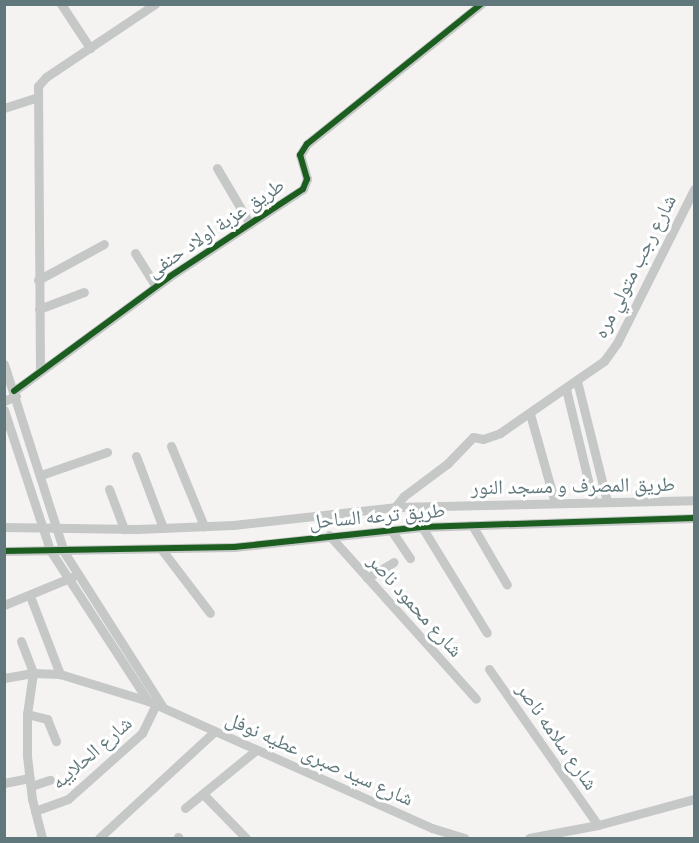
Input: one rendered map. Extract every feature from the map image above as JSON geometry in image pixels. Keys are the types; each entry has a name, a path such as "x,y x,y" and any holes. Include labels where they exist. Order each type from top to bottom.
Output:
{"street":[{"path":"61,4 90,48"},
{"path":"40,370 37,97 42,81 155,4"},
{"name":"طريق عزبة اولاد حنفى","path":"4,402 40,370 156,286 307,184 307,174 300,155 307,144 480,4"},
{"path":"4,108 37,97"},
{"path":"217,168 250,224"},
{"name":"شارع رجب متولي مره","path":"395,507 410,492 447,464 473,437 483,439 495,436 604,361 617,343 694,189"},
{"path":"38,280 104,244"},
{"path":"135,253 156,286"},
{"path":"39,309 84,292"},
{"path":"4,364 73,576 156,704"},
{"path":"577,381 607,501"},
{"path":"566,389 593,501"},
{"path":"4,410 50,550 73,576 156,704"},
{"path":"530,414 555,503"},
{"path":"171,446 204,526"},
{"path":"41,475 107,452"},
{"path":"136,456 163,528"},
{"path":"109,489 124,529"},
{"name":"طريق المصرف و مسجد النور","path":"4,527 163,528 395,507 694,500"},
{"name":"طريق ترعه الساحل","path":"4,551 162,550 234,546 422,527 694,518"},
{"path":"472,525 507,585"},
{"path":"422,527 487,633"},
{"path":"391,530 410,558"},
{"name":"شارع محمود ناصر","path":"329,535 476,699"},
{"path":"162,550 210,613"},
{"path":"367,578 394,562"},
{"path":"4,604 30,596 73,576"},
{"path":"30,596 60,674"},
{"path":"21,641 33,673 27,714 30,782 42,838"},
{"name":"شارع سلامه ناصر","path":"489,669 598,825"},
{"name":"شارع سيد صبرى عطيه نوفل","path":"4,678 33,673 60,674 156,704 255,751 348,789 432,828 465,838"},
{"name":"شارع الحلايبه","path":"35,811 68,799 142,733 156,704"},
{"path":"27,714 47,719 56,741"},
{"path":"99,838 214,732"},
{"path":"185,808 255,751"},
{"path":"4,783 50,780"},
{"path":"203,794 242,837"},
{"path":"529,838 598,825 694,799"}],"cycle path":[{"path":"14,391 169,277 303,189 307,179 300,155 307,144 481,4"},
{"path":"4,551 234,547 422,527 694,518"}]}
